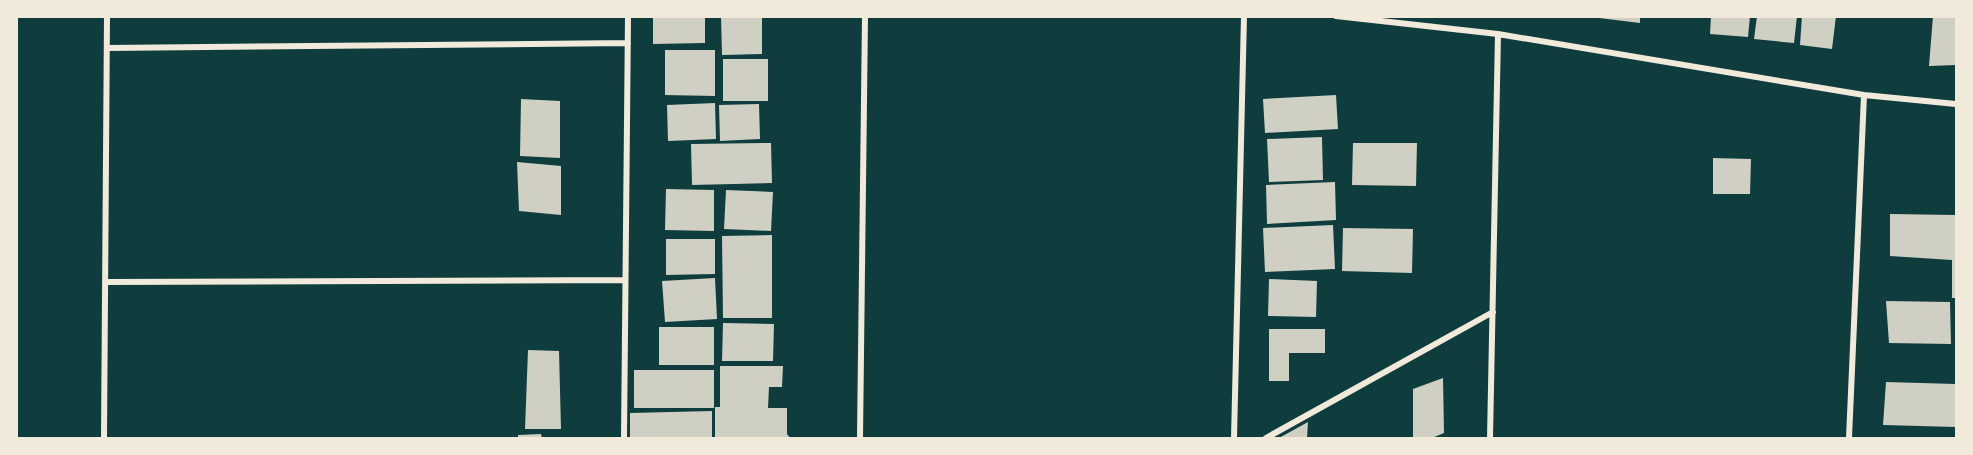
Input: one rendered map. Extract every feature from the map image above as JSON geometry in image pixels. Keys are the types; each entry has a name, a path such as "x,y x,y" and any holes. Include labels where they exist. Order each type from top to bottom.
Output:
{"street":[{"path":"104,438 107,16"},
{"path":"624,438 628,16"},
{"path":"860,438 865,16"},
{"path":"1234,438 1244,16"},
{"path":"1336,16 1498,34 1864,95 1956,104"},
{"path":"1490,438 1498,34"},
{"path":"107,48 628,43"},
{"path":"1849,438 1864,95"},
{"path":"106,282 626,280"},
{"path":"1266,438 1493,312"}],"building":[{"path":"653,16 705,16 705,43 653,44"},
{"path":"721,16 762,16 762,54 722,55"},
{"path":"1599,16 1640,16 1640,23 1599,18"},
{"path":"1711,16 1750,16 1748,37 1710,34"},
{"path":"1757,16 1797,16 1794,43 1754,39"},
{"path":"1802,16 1836,16 1832,49 1800,45"},
{"path":"1933,16 1956,16 1956,65 1929,66"},
{"path":"665,50 715,50 715,96 665,95"},
{"path":"723,59 768,59 768,101 723,101"},
{"path":"1336,95 1338,129 1265,133 1263,99"},
{"path":"521,99 560,101 560,158 520,156"},
{"path":"715,103 716,139 668,141 667,105"},
{"path":"759,104 760,139 720,141 719,105"},
{"path":"1322,137 1323,180 1269,182 1267,139"},
{"path":"771,143 772,183 692,185 691,144"},
{"path":"1353,143 1417,143 1416,186 1352,185"},
{"path":"1713,158 1751,159 1750,194 1713,194"},
{"path":"517,162 561,166 561,215 519,211"},
{"path":"1335,182 1336,220 1267,224 1266,185"},
{"path":"666,189 714,190 714,231 665,230"},
{"path":"726,190 773,192 771,231 724,229"},
{"path":"1890,214 1956,215 1956,298 1952,298 1952,260 1890,256"},
{"path":"1333,225 1335,269 1265,272 1263,228"},
{"path":"1343,228 1413,229 1412,273 1342,271"},
{"path":"772,235 772,318 723,318 722,236"},
{"path":"666,239 715,239 715,274 666,275"},
{"path":"715,278 717,319 665,322 662,281"},
{"path":"1269,279 1317,281 1316,317 1268,316"},
{"path":"1886,301 1950,302 1951,344 1889,343"},
{"path":"723,323 774,324 773,361 722,361"},
{"path":"659,327 714,327 714,365 659,365"},
{"path":"1269,329 1325,329 1325,353 1289,353 1289,381 1269,381"},
{"path":"528,350 559,351 561,429 525,429"},
{"path":"720,366 783,366 782,387 769,387 768,408 787,408 787,434 790,438 715,438 715,407 720,407"},
{"path":"634,370 714,370 714,408 634,408"},
{"path":"1443,378 1444,433 1432,438 1413,438 1413,389"},
{"path":"1886,382 1956,384 1956,427 1883,425"},
{"path":"712,411 712,438 630,438 630,413"},
{"path":"1308,422 1307,438 1279,438"},
{"path":"541,434 542,438 518,438 518,435"}]}
